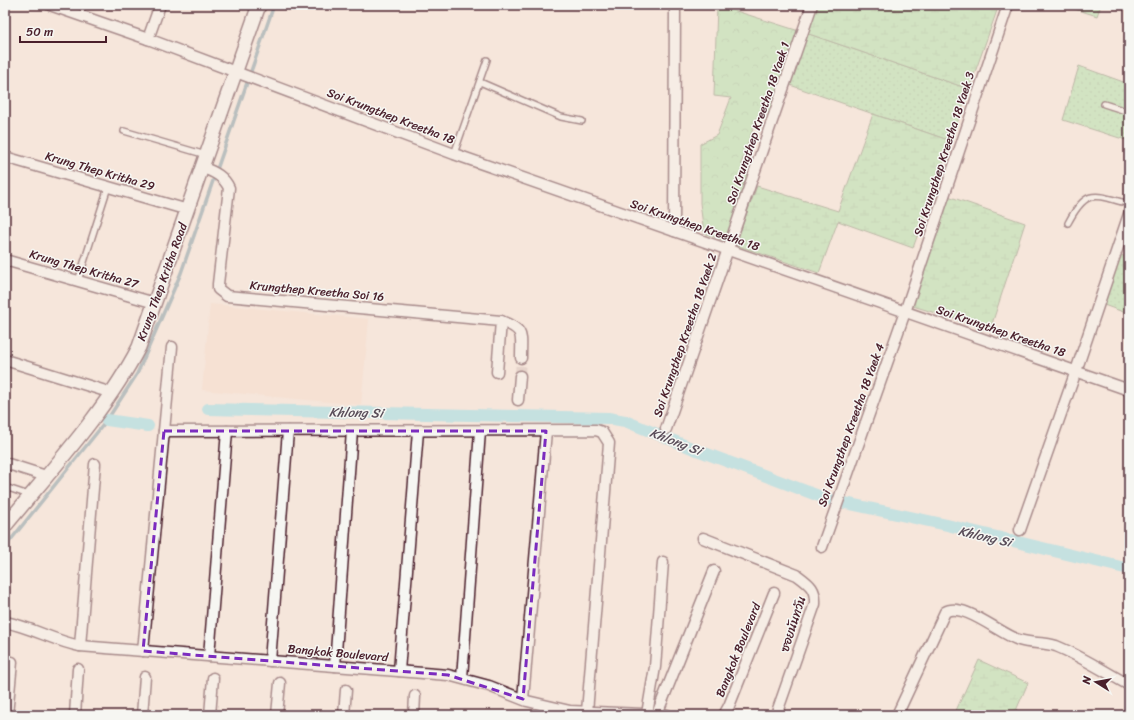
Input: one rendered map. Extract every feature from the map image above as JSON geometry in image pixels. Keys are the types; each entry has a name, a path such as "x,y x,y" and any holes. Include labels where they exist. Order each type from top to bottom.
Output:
{"main road":[{"name":"Krung Thep Kritha Road","path":"6,523 30,496 112,393 127,370 139,347 188,210 210,167 240,73 259,5"}],"street":[{"name":"Soi Krungthep Kreetha 18","path":"50,5 148,39 454,154 1129,390"},
{"path":"148,39 160,5"},
{"path":"674,231 675,5"},
{"name":"Soi Krungthep Kreetha 18 Yaek 1","path":"728,250 812,5"},
{"name":"Soi Krungthep Kreetha 18 Yaek 3","path":"905,312 1008,5"},
{"name":"Krung Thep Kritha 29","path":"5,157 188,210"},
{"name":"Krungthep Kreetha Soi 16","path":"210,167 226,181 229,188 218,284 218,289 222,294 227,296 501,321"},
{"path":"1020,530 1076,372 1129,214"},
{"name":"Soi Krungthep Kreetha 18 Yaek 2","path":"666,429 728,250"},
{"name":"Krung Thep Kritha 27","path":"5,260 155,303"},
{"name":"Soi Krungthep Kreetha 18 Yaek 4","path":"822,547 905,312"},
{"path":"497,372 501,321 515,326 519,330 522,337 521,358"},
{"path":"143,651 172,347"},
{"path":"5,360 112,393"},
{"path":"518,400 520,376"},
{"path":"209,656 227,430"},
{"path":"462,678 480,430"},
{"path":"523,699 546,430"},
{"path":"164,431 596,430 602,432 609,443 587,712"},
{"path":"270,661 288,431"},
{"path":"335,666 352,431"},
{"path":"399,671 418,431"},
{"path":"5,462 46,476"},
{"path":"80,646 95,464"},
{"name":"ซอยนันทวัน","path":"704,538 797,575 810,585 816,594 815,604 776,715"},
{"path":"657,714 655,667 663,562"},
{"path":"657,714 714,571"},
{"name":"Bangkok Boulevard","path":"724,715 730,706 774,593"},
{"path":"897,715 945,612 949,609 965,612 1020,640 1055,646 1129,685"},
{"name":"Bangkok Boulevard","path":"5,622 23,625 69,644 80,646 399,671 462,678 523,699 555,708 587,712 657,714"},
{"path":"7,715 12,662"},
{"path":"75,715 78,669"},
{"path":"142,715 145,677"},
{"path":"210,715 213,678"},
{"path":"277,715 280,683"},
{"path":"344,715 346,690"},
{"path":"414,715 415,696"}],"lane":[{"path":"454,154 488,60"},
{"path":"480,82 561,117 582,121"},
{"path":"1104,104 1129,112"},
{"path":"124,131 210,167"},
{"path":"78,281 108,187"},
{"path":"1068,223 1077,206 1090,197 1096,196 1129,204"},
{"path":"5,487 30,496"}],"highlighted area":[{"path":"164,431 546,431 523,699 448,675 143,651"}],"shaded area":[{"path":"210,304 369,319 361,405 202,390"}],"green space":[{"path":"717,5 799,31 772,111 757,117 741,164 752,166 727,242 704,233 700,203 700,144 717,135 731,98 714,96"},
{"path":"816,5 999,5 969,89 806,33"},
{"path":"1062,5 1101,5 1097,16"},
{"path":"806,33 969,89 951,141 790,85"},
{"path":"1079,66 1129,84 1129,141 1063,120"},
{"path":"873,114 951,141 913,248 838,221 819,273 735,245 757,186 838,211"},
{"path":"948,196 1025,223 990,330 913,306"},
{"path":"1118,254 1129,258 1129,314 1101,304"},
{"path":"979,660 1028,683 1014,715 954,715"}],"waterway":[{"path":"5,547 107,420 137,374 181,273 274,5"},
{"name":"Khlong Si","path":"208,409 608,418 625,421 694,449 827,499 947,525 1129,569"},
{"name":"Khlong Si","path":"107,420 148,426"}],"tunnel":[{"path":"520,376 521,358"}]}
